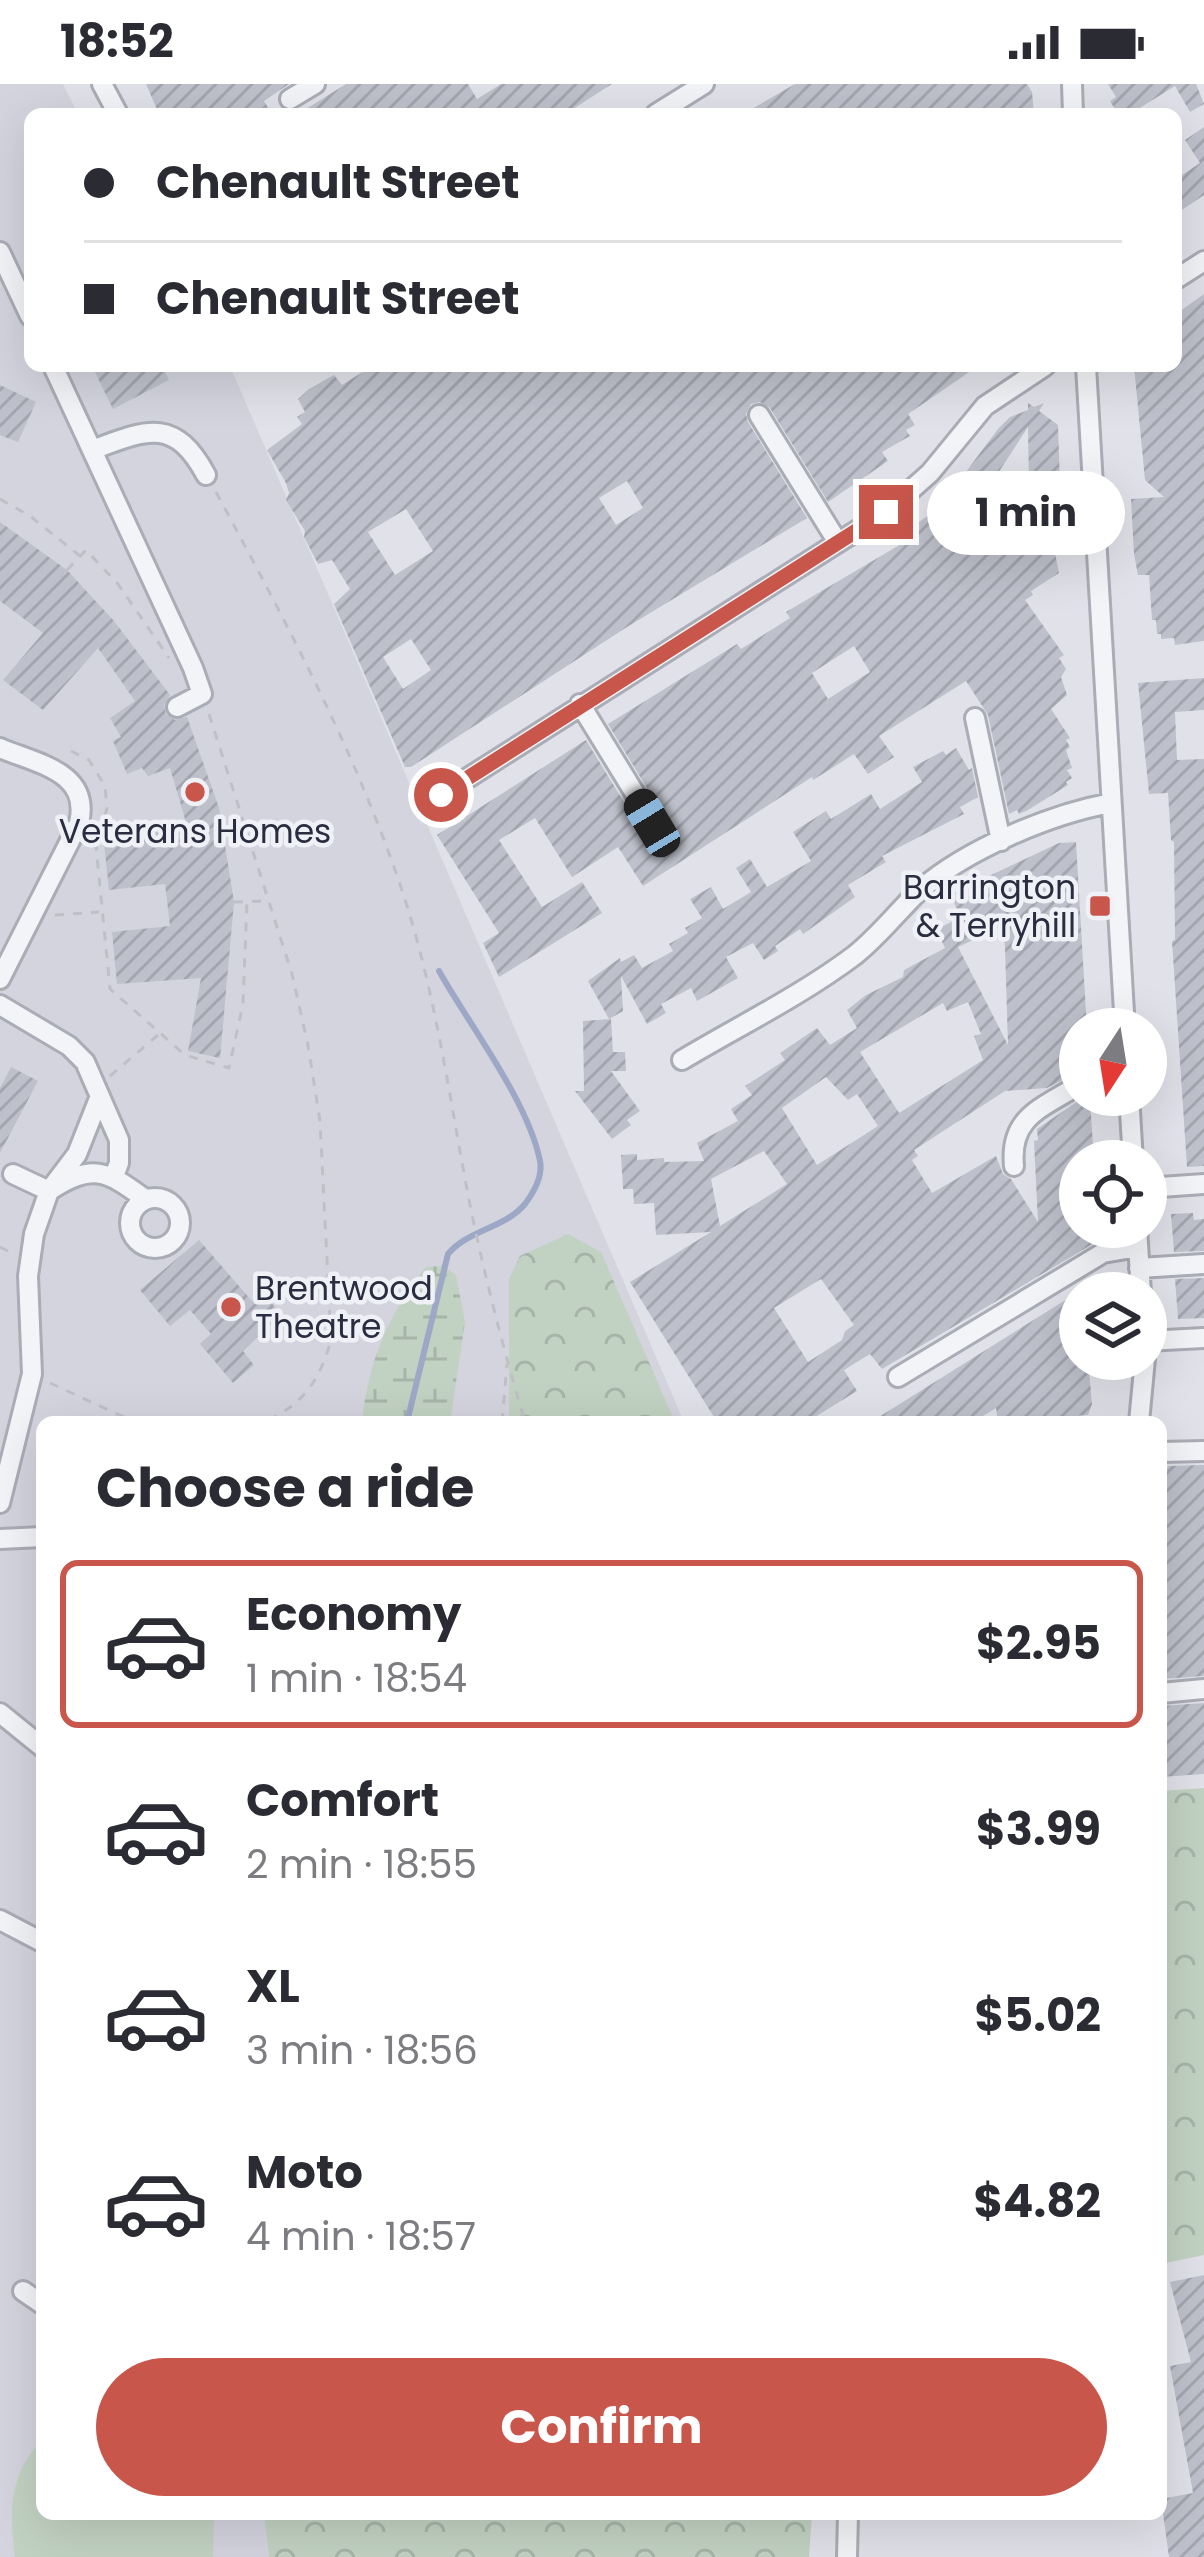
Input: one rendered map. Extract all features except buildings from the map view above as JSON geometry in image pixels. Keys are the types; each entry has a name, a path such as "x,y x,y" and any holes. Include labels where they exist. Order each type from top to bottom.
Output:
{"street":[{"path":"290,100 315,84"},
{"path":"666,108 704,84"},
{"path":"0,252 24,303"},
{"path":"56,372 202,694 178,707"},
{"path":"441,795 910,494 985,406 1037,372"},
{"path":"1086,372 1124,1008"},
{"path":"759,416 837,541"},
{"path":"92,450 138,434 164,431 197,458 206,475"},
{"path":"580,704 652,823"},
{"path":"975,718 1000,841"},
{"path":"0,748 71,780 83,807 80,823 0,979"},
{"path":"682,1060 848,960 930,883 1000,841 1111,802"},
{"path":"0,1004 69,1046 85,1062 118,1140 114,1176"},
{"path":"0,1503 32,1374 28,1276 34,1234 49,1191 77,1154 100,1096"},
{"path":"1014,1166 1011,1141 1021,1122 1059,1098"},
{"path":"49,1191 85,1172 114,1176 145,1199"},
{"path":"13,1174 49,1191"},
{"path":"1167,1187 1204,1184"},
{"path":"898,1377 1114,1248"},
{"path":"1138,1248 1139,1272"},
{"path":"1139,1268 1204,1264"},
{"path":"1167,1340 1204,1338"},
{"path":"1139,1416 1142,1380"},
{"path":"1167,1452 1204,1451"},
{"path":"0,1539 36,1537"},
{"path":"1167,1693 1204,1690"},
{"path":"0,1713 36,1742"},
{"path":"0,1920 36,1939"},
{"path":"23,2291 36,2300"},
{"path":"847,2557 848,2520"}],"path":[{"path":"206,475 350,755 392,861 432,1009 472,1212 523,1416"},
{"path":"0,499 80,556"},
{"path":"67,570 86,550 118,584 165,657 180,660"},
{"path":"202,694 292,974 320,1121 331,1340 324,1368 308,1394 277,1416"},
{"path":"71,751 89,760 105,786 106,808 96,846 110,989 185,1055 229,1068 243,1004 247,902"},
{"path":"234,902 269,901"},
{"path":"47,915 102,912"},
{"path":"116,1071 159,1034"},
{"path":"502,1416 507,1362"},
{"path":"32,1374 122,1416"}],"shaded area":[{"path":"0,84 63,84 75,108 24,108 24,372 233,372 681,1416 36,1416 36,2520 265,2520 269,2557 0,2557"}],"green space":[{"path":"568,1234 601,1252 672,1416 509,1416 509,1279 520,1256"},
{"path":"443,1266 456,1275 465,1322 451,1416 363,1416 369,1379 391,1321 426,1267"},
{"path":"1204,1788 1204,2255 1167,2263 1167,1791"},
{"path":"36,2447 36,2520 214,2520 213,2557 15,2557 14,2494"},
{"path":"265,2520 812,2520 809,2557 269,2557"}],"waterway":[{"path":"408,1416 448,1254 517,1212 532,1194 540,1172 524,1114 439,971"}],"place":[{"name":"Veterans Homes","path":"195,792"},
{"name":"Barrington & Terryhill","path":"1100,906"},
{"name":"Brentwood Theatre","path":"231,1307"}],"route":[{"path":"441,795 886,512"}]}
